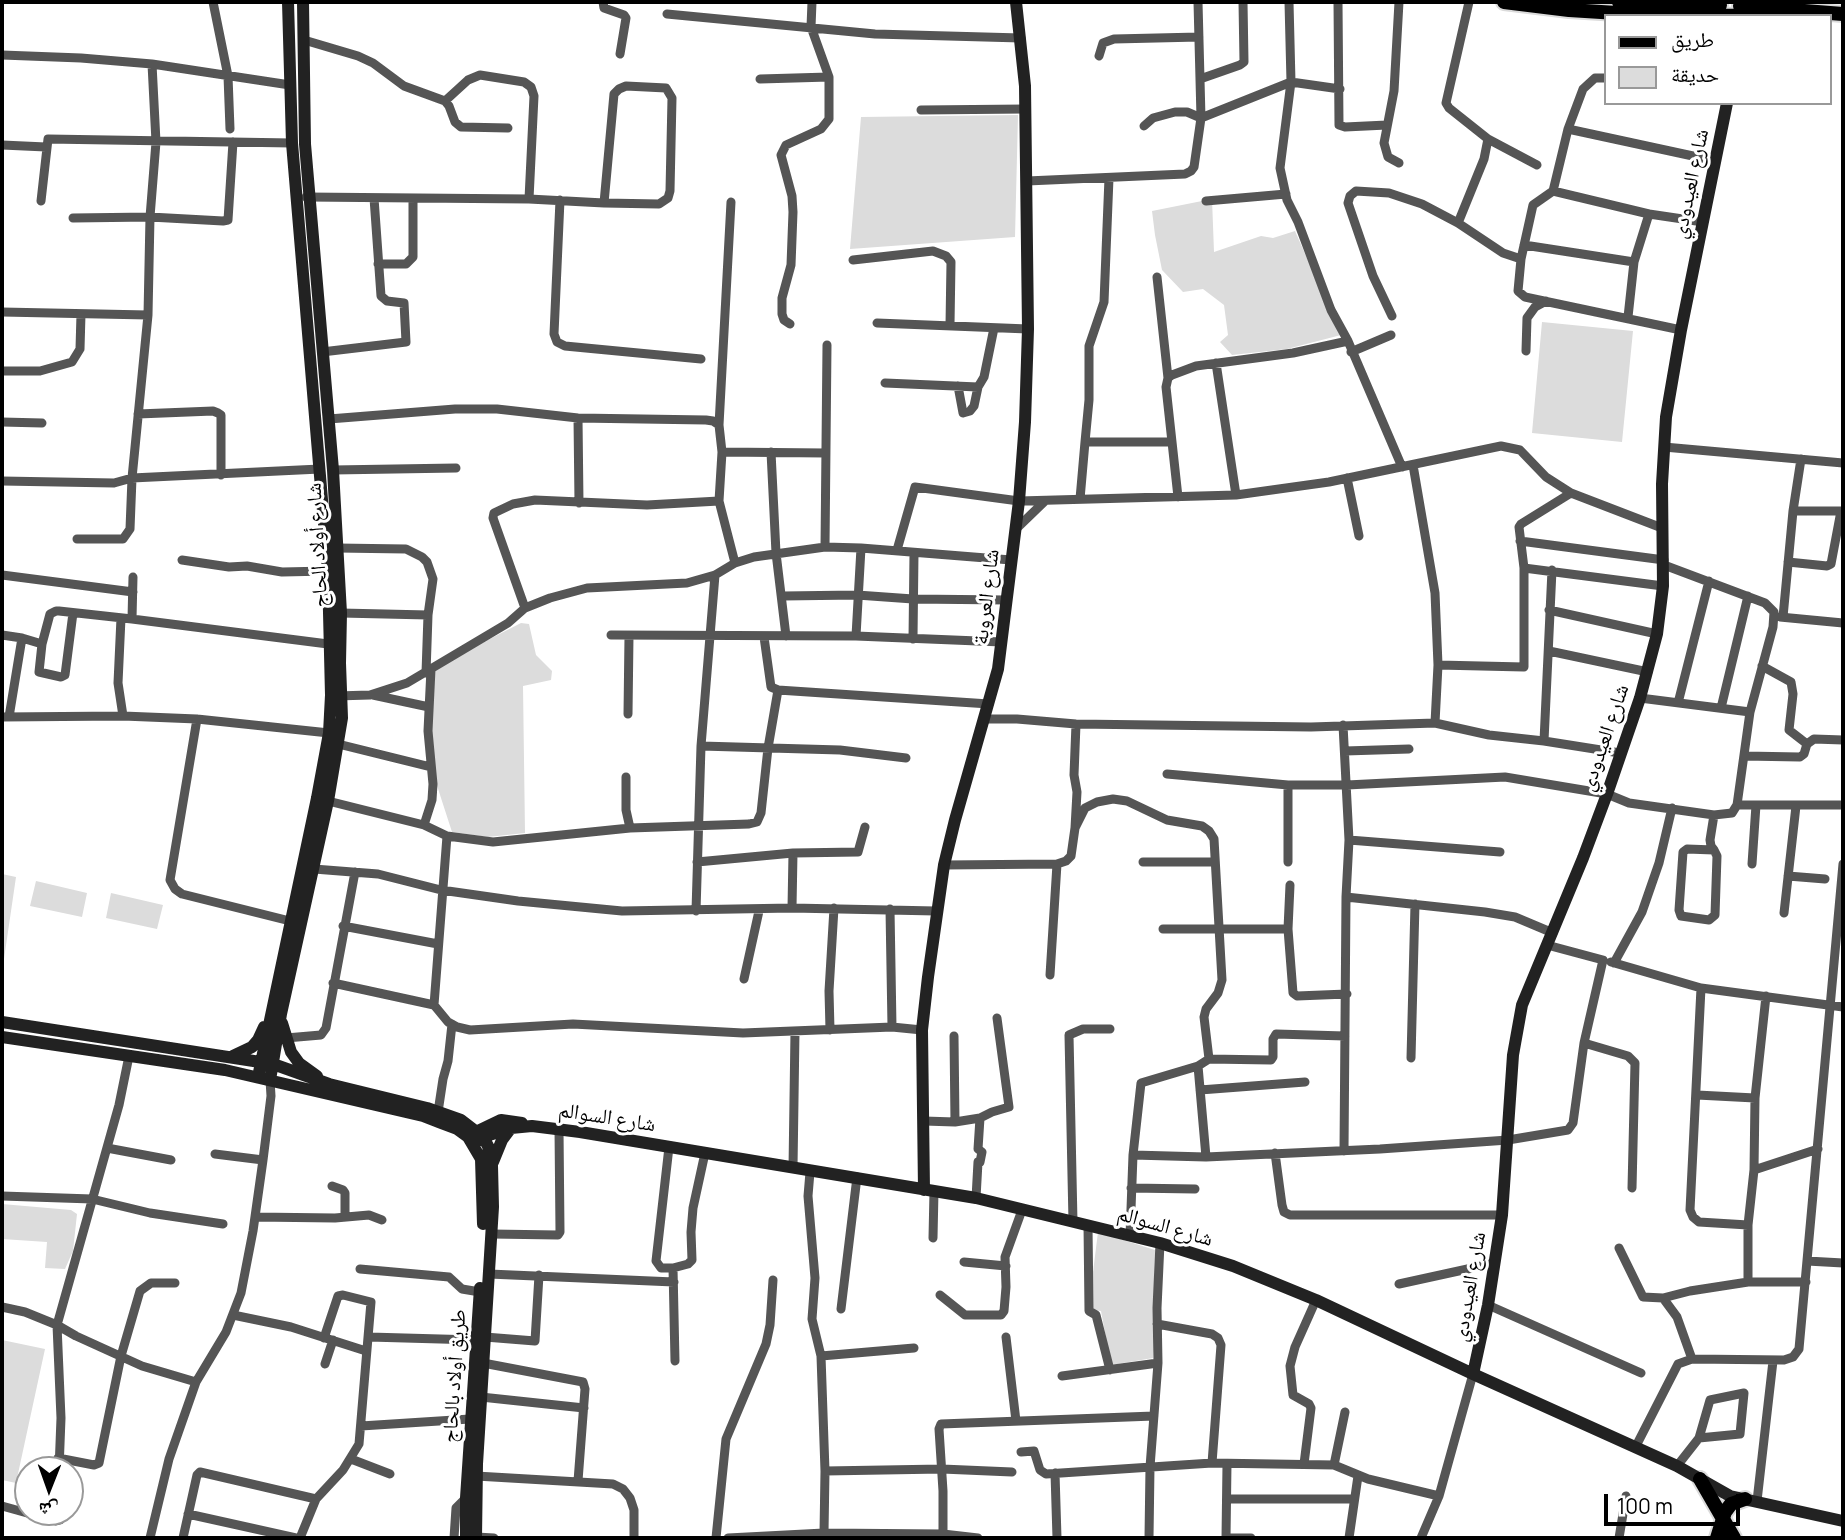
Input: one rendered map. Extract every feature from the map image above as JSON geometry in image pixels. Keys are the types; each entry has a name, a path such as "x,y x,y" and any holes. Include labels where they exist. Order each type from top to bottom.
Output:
{"main road":[{"name":"شارع أولاد الحاج","path":"264,1078 290,921 337,696 328,644 329,419 303,197 292,143 288,2"},
{"name":"شارع أولاد الحاج","path":"277,1012 314,869 338,744 341,613 337,548 327,470 303,197 303,2"},
{"name":"شارع العروبة","path":"929,1190 922,1030 936,911 955,820 998,669 1019,501 1028,329 1026,109 1016,2"},
{"path":"1504,2 1569,10 1633,13 1748,11"},
{"path":"1619,2 1843,14"},
{"name":"شارع العيدودي","path":"1473,1374 1488,1305 1502,1215 1516,1031 1522,1005 1607,794 1640,698 1657,634 1664,563 1664,447 1681,330 1727,105"},
{"path":"277,1012 291,1052 299,1063 329,1084"},
{"path":"215,1056 233,1056 252,1047 277,1012"},
{"path":"2,1022 268,1063 329,1084 461,1120 475,1137 483,1167 489,1224"},
{"path":"2,1037 264,1078 423,1116 457,1129 488,1146 492,1166 489,1224"},
{"name":"شارع السوالم","path":"442,1113 506,1124 559,1129 975,1198 1160,1243 1233,1266 1316,1300 1677,1466 1718,1491 1843,1521"},
{"path":"475,1137 506,1124"},
{"path":"492,1166 506,1124"},
{"name":"طريق أولاد بالحاج","path":"473,1538 466,1498 470,1419 489,1274 489,1224"},
{"name":"طريق أولاد بالحاج","path":"473,1538 483,1363 480,1292 489,1224"},
{"path":"1700,1479 1734,1538"},
{"path":"1717,1538 1725,1512 1731,1504 1751,1500"}],"street":[{"path":"213,2 228,76 230,129"},
{"path":"603,2 604,8 626,18 620,54"},
{"path":"790,324 784,320 782,306 791,265 793,212 792,196 781,155 786,145 827,124 829,77 811,27 812,2"},
{"path":"1027,181 1185,174 1191,171 1194,167 1201,118 1198,2"},
{"path":"1200,79 1244,62 1243,2"},
{"path":"1289,2 1291,82 1280,168 1286,194 1331,310 1348,341 1402,467"},
{"path":"1338,2 1340,126 1387,125"},
{"path":"1399,2 1394,91 1384,143 1388,156 1399,163"},
{"path":"1469,2 1446,103 1488,139 1537,165"},
{"path":"667,14 887,35 1021,38"},
{"path":"1099,56 1103,43 1114,39 1199,37"},
{"path":"303,40 358,55 404,86 445,101 461,127 508,128"},
{"path":"2,55 152,64 290,85"},
{"path":"77,539 122,539 128,534 148,315 150,218 156,142 152,64"},
{"path":"445,101 468,80 480,75 524,82 531,87 534,96 529,200"},
{"path":"760,79 829,77"},
{"path":"1604,78 1595,78 1583,89 1568,129 1553,191 1534,205 1521,259 1518,291 1520,294 1546,301 1681,330"},
{"path":"1144,126 1153,118 1175,112 1187,112 1201,118 1291,82 1340,89"},
{"path":"303,197 560,200 604,203 659,204 668,198 672,98 666,88 626,86 614,94 604,203"},
{"path":"921,110 1026,109"},
{"path":"1568,129 1716,161"},
{"path":"41,201 48,139 292,143"},
{"path":"1458,223 1484,159 1488,139"},
{"path":"73,218 228,220 233,142"},
{"path":"2,145 46,147"},
{"path":"1080,499 1089,400 1089,346 1104,302 1109,178"},
{"path":"1392,316 1373,276 1348,203 1350,196 1356,191 1397,195 1441,213 1503,253 1521,259"},
{"path":"1553,191 1649,214 1703,222"},
{"path":"1206,201 1286,194"},
{"path":"322,352 406,342 404,303 382,298 374,198"},
{"path":"378,264 406,264 413,257 413,198"},
{"path":"560,200 554,334 558,342 565,346 701,359"},
{"path":"731,202 719,425 722,452 719,501 735,563"},
{"path":"1628,317 1634,262 1649,214"},
{"path":"1524,245 1634,262"},
{"path":"853,260 933,251 946,256 951,262 950,325"},
{"path":"1157,276 1178,497"},
{"path":"1526,351 1527,318 1535,307 1546,301"},
{"path":"2,312 148,315"},
{"path":"2,371 40,371 72,362 80,349 81,314"},
{"path":"877,323 1028,329"},
{"path":"958,386 963,413 970,411 984,377 994,328"},
{"path":"1351,352 1391,335"},
{"path":"1168,379 1182,370 1293,353 1348,341"},
{"path":"825,547 827,345"},
{"path":"1216,363 1236,495"},
{"path":"885,383 978,387"},
{"path":"329,419 455,409 497,409 578,418 706,420 719,425"},
{"path":"138,414 218,413 221,475"},
{"path":"578,418 579,503"},
{"path":"2,422 42,423"},
{"path":"1084,442 1172,442"},
{"path":"897,550 915,486 1019,501 1236,495 1347,478 1502,446 1511,446 1525,454 1546,477 1571,492 1662,528"},
{"path":"1664,447 1843,463"},
{"path":"722,452 825,453"},
{"path":"771,452 776,553 786,636"},
{"path":"1167,774 1288,785 1347,785 1505,776 1607,794 1629,803 1714,815 1732,813 1737,805 1750,712 1779,617 1801,459"},
{"path":"1413,465 1433,569 1438,665 1435,723"},
{"path":"2,481 114,483 132,478 456,468"},
{"path":"1347,478 1359,536"},
{"path":"1438,665 1524,667 1524,568 1518,530 1521,524 1571,492"},
{"path":"525,608 493,518 494,513 513,504 535,500 647,505 719,501"},
{"path":"1015,530 1045,501"},
{"path":"1788,562 1826,566 1831,564 1842,511 1793,511"},
{"path":"1520,541 1664,563 1765,603 1779,617 1843,622"},
{"path":"370,695 407,683 508,623 525,608 587,588 668,585 715,575 735,563 776,553 825,547 1011,560"},
{"path":"337,548 406,549 422,557 432,579 428,615 432,800 424,825"},
{"path":"856,636 861,548"},
{"path":"913,639 914,553"},
{"path":"182,560 282,572 328,571"},
{"path":"1524,568 1663,586"},
{"path":"1544,741 1552,570"},
{"path":"2,575 133,592"},
{"path":"696,911 701,746 715,575"},
{"path":"132,619 133,577"},
{"path":"1678,703 1709,581"},
{"path":"783,596 857,595 913,599 1007,600"},
{"path":"1721,708 1748,596"},
{"path":"1549,610 1657,634"},
{"path":"73,613 65,675 61,677 38,673 42,644 52,612 73,613 132,619 328,644"},
{"path":"341,613 428,615"},
{"path":"121,618 118,684 123,716"},
{"path":"2,635 42,644"},
{"path":"611,635 856,636 1002,642"},
{"path":"628,714 629,636"},
{"path":"764,637 769,680 771,687 778,690 989,704"},
{"path":"22,638 5,717 123,716 197,719 329,733"},
{"path":"1549,651 1648,671"},
{"path":"1762,666 1791,682 1793,694 1789,730 1807,744"},
{"path":"328,802 424,825 447,836 493,842 630,828 742,826 757,822 761,813 778,690"},
{"path":"337,696 370,695 429,707"},
{"path":"1640,698 1750,712"},
{"path":"197,719 170,880 174,889 182,894 290,921"},
{"path":"984,719 1076,724 1311,727 1435,723 1489,735 1620,753"},
{"path":"944,865 1066,862 1071,856 1075,828 1076,724"},
{"path":"1343,725 1349,840 1346,897 1345,1151"},
{"path":"1744,756 1802,756 1807,744 1817,738 1843,740"},
{"path":"338,744 431,767"},
{"path":"701,746 840,750 906,758"},
{"path":"1345,751 1409,750"},
{"path":"626,777 626,810 630,828"},
{"path":"1287,862 1288,785"},
{"path":"1075,828 1085,808 1113,799 1127,801 1167,820 1202,826 1209,831 1215,846 1217,929 1222,980 1222,986 1206,1009 1209,1059"},
{"path":"1737,805 1843,805"},
{"path":"1752,864 1756,805"},
{"path":"1784,913 1796,806"},
{"path":"1614,963 1642,912 1659,863 1672,808"},
{"path":"1714,815 1710,840 1717,856 1715,915 1709,920 1681,916 1679,911 1683,852 1687,849 1714,850"},
{"path":"697,862 793,853 858,852 865,827"},
{"path":"433,1005 447,836"},
{"path":"1349,840 1500,852"},
{"path":"792,908 793,853"},
{"path":"1143,862 1216,862"},
{"path":"1051,975 1057,864"},
{"path":"1634,1448 1678,1364 1692,1359 1773,1361 1789,1359 1799,1349 1843,864"},
{"path":"314,869 400,878 441,890 600,910 759,911 834,908 936,911"},
{"path":"286,1038 324,1032 355,872"},
{"path":"1788,876 1825,879"},
{"path":"1290,884 1288,929 1293,993 1297,996 1347,994"},
{"path":"1346,897 1515,917 1550,939 1603,960 1701,988 1843,1007"},
{"path":"1411,1058 1415,904"},
{"path":"830,1030 829,991 834,908"},
{"path":"890,909 892,1027"},
{"path":"744,979 759,911"},
{"path":"344,926 438,944"},
{"path":"1163,929 1288,929"},
{"path":"1133,1155 1206,1157 1345,1151 1508,1140 1563,1132 1571,1127 1584,1043 1603,960"},
{"path":"333,983 433,1005 452,1024 470,1030 489,1031 573,1024 743,1033 892,1027 922,1030"},
{"path":"1701,988 1690,1210 1699,1222 1748,1225"},
{"path":"1748,1282 1748,1225 1754,1171 1755,1098 1766,996"},
{"path":"924,1121 955,1122 980,1118 1010,1105 996,1018"},
{"path":"442,1113 443,1079 449,1061 452,1024"},
{"path":"1073,1222 1069,1035 1083,1029 1110,1029"},
{"path":"793,1168 795,1031"},
{"path":"1130,1236 1133,1155 1141,1083 1198,1066 1209,1059 1271,1060 1273,1037 1278,1034 1345,1036"},
{"path":"954,1036 955,1122"},
{"path":"1584,1043 1628,1056 1635,1063 1632,1188"},
{"path":"58,1456 61,1418 57,1325 107,1149 129,1056"},
{"path":"1198,1066 1206,1157"},
{"path":"150,1538 169,1459 196,1382 233,1315 241,1293 255,1217 271,1096 264,1078"},
{"path":"1200,1090 1304,1082"},
{"path":"1697,1095 1755,1098"},
{"path":"975,1198 978,1162 980,1163 982,1152 978,1149 980,1118"},
{"path":"489,1224 558,1235 559,1129"},
{"path":"669,1147 656,1261 661,1268 673,1268 688,1264 692,1260 691,1232 705,1153"},
{"path":"107,1149 171,1160"},
{"path":"1754,1171 1818,1149"},
{"path":"1275,1153 1282,1205 1284,1212 1290,1216 1502,1215"},
{"path":"215,1154 263,1160"},
{"path":"810,1171 808,1196 815,1278 812,1319 821,1356 824,1533"},
{"path":"841,1309 857,1177"},
{"path":"332,1186 345,1193 345,1216"},
{"path":"1131,1188 1195,1189"},
{"path":"929,1190 933,1237"},
{"path":"2,1196 92,1199 150,1213 223,1224"},
{"path":"940,1295 968,1316 1001,1315 1004,1311 1005,1257 1022,1210"},
{"path":"255,1217 335,1218 369,1215 382,1220"},
{"path":"1088,1225 1089,1311 1096,1315 1110,1370"},
{"path":"1149,1538 1150,1467 1158,1363 1160,1243"},
{"path":"1619,1248 1643,1297 1663,1298 1748,1282 1806,1282"},
{"path":"1808,1261 1843,1262"},
{"path":"964,1262 1006,1266"},
{"path":"1399,1284 1495,1263"},
{"path":"673,1268 675,1361"},
{"path":"360,1269 449,1277 462,1289 480,1292"},
{"path":"489,1274 674,1282"},
{"path":"369,1337 535,1341 539,1275"},
{"path":"716,1538 726,1439 766,1344 773,1280"},
{"path":"84,1463 94,1465 99,1462 121,1356 141,1291 151,1283 175,1283"},
{"path":"188,1514 298,1538 316,1499 351,1459 359,1444 371,1302 341,1295 337,1298 325,1364"},
{"path":"1663,1298 1677,1317 1692,1359"},
{"path":"1304,1464 1311,1408 1291,1392 1290,1366 1295,1347 1316,1300"},
{"path":"1488,1305 1641,1373"},
{"path":"2,1307 25,1312 57,1325 142,1366 196,1382"},
{"path":"233,1315 281,1325 366,1351"},
{"path":"1157,1324 1212,1334 1219,1338 1221,1345 1212,1463"},
{"path":"1006,1337 1016,1421"},
{"path":"821,1356 914,1348"},
{"path":"1751,1500 1773,1361"},
{"path":"483,1363 583,1382 584,1408 578,1481"},
{"path":"1062,1376 1158,1363"},
{"path":"1421,1538 1439,1496 1473,1374"},
{"path":"1677,1466 1699,1438 1710,1400 1744,1394 1741,1434 1699,1438"},
{"path":"481,1397 584,1408"},
{"path":"1334,1465 1345,1412"},
{"path":"943,1534 941,1424 1154,1416"},
{"path":"361,1426 470,1419"},
{"path":"1021,1452 1034,1451 1042,1472 1055,1473 1212,1463 1334,1465 1358,1476 1439,1496"},
{"path":"351,1459 390,1474"},
{"path":"1227,1464 1226,1538 1251,1538"},
{"path":"825,1471 942,1469 1012,1472"},
{"path":"183,1538 197,1475 200,1472 316,1499"},
{"path":"1055,1473 1057,1538"},
{"path":"476,1476 613,1484 623,1489 630,1498 634,1510 634,1538"},
{"path":"1349,1538 1358,1476"},
{"path":"1619,1538 1626,1496"},
{"path":"454,1538 456,1508 466,1498"},
{"path":"1227,1499 1354,1499"},
{"path":"728,1538 824,1533 943,1534 978,1538"},
{"path":"473,1538 494,1538"}],"green space":[{"path":"1018,115 1015,237 850,249 861,117"},
{"path":"1212,199 1214,252 1261,236 1273,238 1295,231 1341,335 1287,349 1232,355 1220,342 1228,335 1224,305 1203,289 1183,292 1162,270 1155,235 1152,211"},
{"path":"1542,322 1633,331 1622,442 1532,433"},
{"path":"521,623 529,624 536,655 552,671 551,680 523,686 525,833 488,837 452,832 431,767 431,669"},
{"path":"2,874 16,877 4,959 2,958"},
{"path":"36,881 87,893 82,917 30,906"},
{"path":"111,893 163,905 157,929 106,918"},
{"path":"2,1204 71,1210 77,1214 73,1251 65,1269 45,1268 47,1242 2,1239"},
{"path":"1098,1232 1155,1250 1153,1358 1111,1365 1101,1311 1092,1310 1091,1288"},
{"path":"2,1340 45,1349 22,1456 14,1456 14,1483 2,1480"}]}
